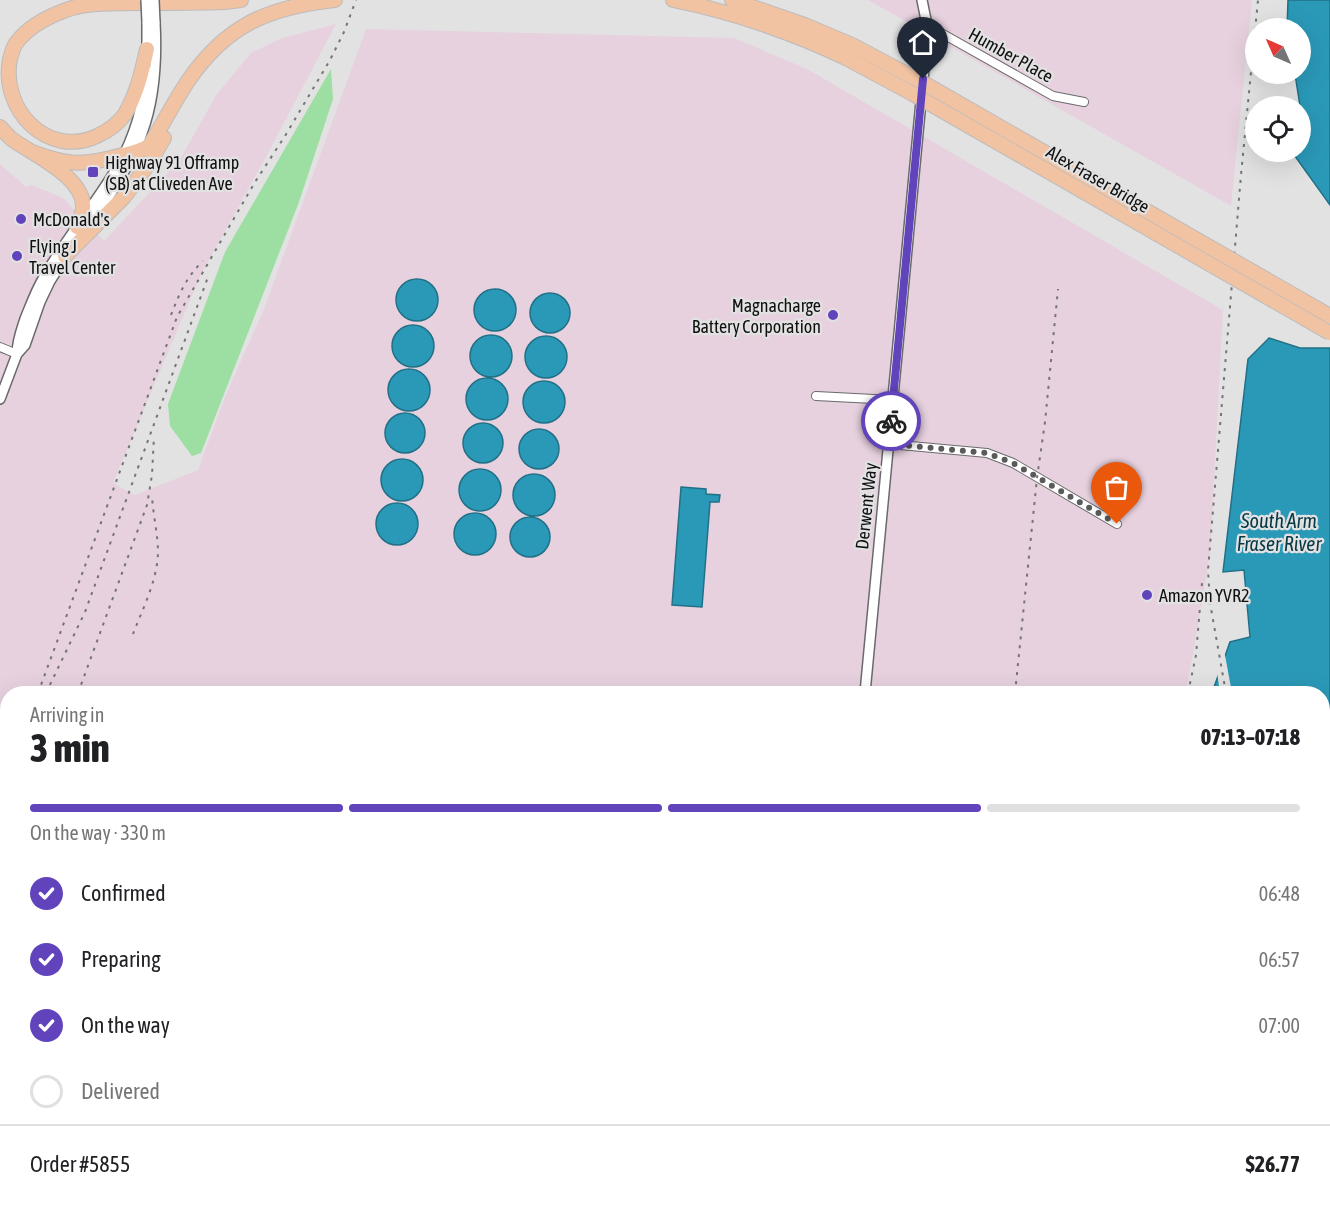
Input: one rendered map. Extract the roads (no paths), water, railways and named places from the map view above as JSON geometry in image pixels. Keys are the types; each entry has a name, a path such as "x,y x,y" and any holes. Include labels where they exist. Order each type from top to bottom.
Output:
{"highway":[{"path":"147,49 141,76 124,115 116,125 91,139 73,142 54,140 37,132 22,120 13,103 8,84 8,66 15,43 33,25 51,16 80,6 241,0"},
{"path":"32,152 55,160 81,164 141,151 150,145 187,82 205,57 236,30 261,16 291,7 335,0"},
{"name":"Alex Fraser Bridge","path":"673,0 727,13 777,29 846,58 1330,333"},
{"name":"Alex Fraser Bridge","path":"732,0 797,22 852,45 920,81 1330,316"},
{"path":"65,256 124,197 144,171 192,87 223,41"},
{"path":"0,127 12,138 63,173 75,185 82,198 83,209 77,227"}],"street":[{"path":"0,399 17,354 17,342 33,299 51,265 142,133 155,70 151,22 146,0"},
{"path":"17,354 25,345 40,303 65,256 85,232 109,195 129,154 145,92 147,49 154,0"},
{"name":"Derwent Way","path":"866,686 920,114 927,25 922,0"},
{"name":"Humber Place","path":"927,25 1053,96 1084,102"},
{"path":"0,347 17,354"},
{"path":"816,396 893,400"},
{"path":"889,444 987,453 1013,463 1117,524"}],"water":[{"path":"1288,0 1330,0 1330,205 1299,162 1311,162 1311,96 1298,96 1297,84 1311,84 1311,18 1287,18"},
{"path":"417,279 432,285 438,300 432,315 417,321 402,315 396,300 402,285"},
{"path":"495,289 510,295 516,310 510,325 495,331 480,325 474,310 480,295"},
{"path":"550,293 564,299 570,313 564,327 550,333 536,327 530,313 536,299"},
{"path":"413,325 421,326 428,331 433,338 433,354 428,361 421,366 413,367 405,366 398,361 393,354 392,346 393,338 398,331 405,326"},
{"path":"491,335 499,336 506,341 511,348 511,364 506,371 499,376 491,377 483,376 476,371 471,364 470,356 471,348 476,341 483,336"},
{"path":"546,336 561,342 567,357 561,372 546,378 531,372 525,357 531,342"},
{"name":"South Arm Fraser River","path":"1269,338 1300,348 1330,348 1330,686 1214,686 1230,642 1250,637 1244,570 1223,572 1248,359"},
{"path":"409,369 424,375 430,390 424,405 409,411 394,405 388,390 394,375"},
{"path":"487,378 502,384 508,399 502,414 487,420 472,414 466,399 472,384"},
{"path":"544,381 559,387 565,402 559,417 544,423 529,417 523,402 529,387"},
{"path":"405,413 413,414 419,419 424,425 424,441 419,447 413,452 405,453 397,452 391,447 386,441 385,433 386,425 391,419 397,414"},
{"path":"483,423 491,424 497,429 502,435 502,451 497,457 491,462 483,463 475,462 469,457 464,451 463,443 464,435 469,429 475,424"},
{"path":"539,429 547,430 553,435 558,441 558,457 553,463 547,468 539,469 531,468 525,463 520,457 519,449 520,441 525,435 531,430"},
{"path":"402,459 417,465 423,480 417,495 402,501 387,495 381,480 387,465"},
{"path":"480,469 495,475 501,490 495,505 480,511 465,505 459,490 465,475"},
{"path":"534,474 549,480 555,495 549,510 534,516 519,510 513,495 519,480"},
{"path":"681,487 706,489 706,494 720,495 719,502 710,502 702,607 672,605"},
{"path":"397,503 412,509 418,524 412,539 397,545 382,539 376,524 382,509"},
{"path":"475,513 490,519 496,534 490,549 475,555 460,549 454,534 460,519"},
{"path":"530,517 538,518 544,523 549,529 549,545 544,551 538,556 530,557 522,556 516,551 511,545 510,537 511,529 516,523 522,518"}],"railway":[{"path":"41,686 177,317 255,182 330,60 356,0"},
{"path":"1225,686 1210,603 1208,570 1258,0"},
{"path":"171,315 184,286 203,261"},
{"path":"49,686 85,612 208,277"},
{"path":"1016,686 1058,289"},
{"path":"81,686 147,505 152,475 154,436"},
{"path":"133,634 149,594 157,563 158,546 152,496"},
{"path":"1189,686 1196,655 1202,583"}],"place":[{"name":"Highway 91 Offramp (SB) at Cliveden Ave","path":"93,172"},
{"name":"McDonald's","path":"21,219"},
{"name":"Flying J Travel Center","path":"17,256"},
{"name":"Magnacharge Battery Corporation","path":"833,315"},
{"name":"Amazon YVR2","path":"1147,595"}]}
